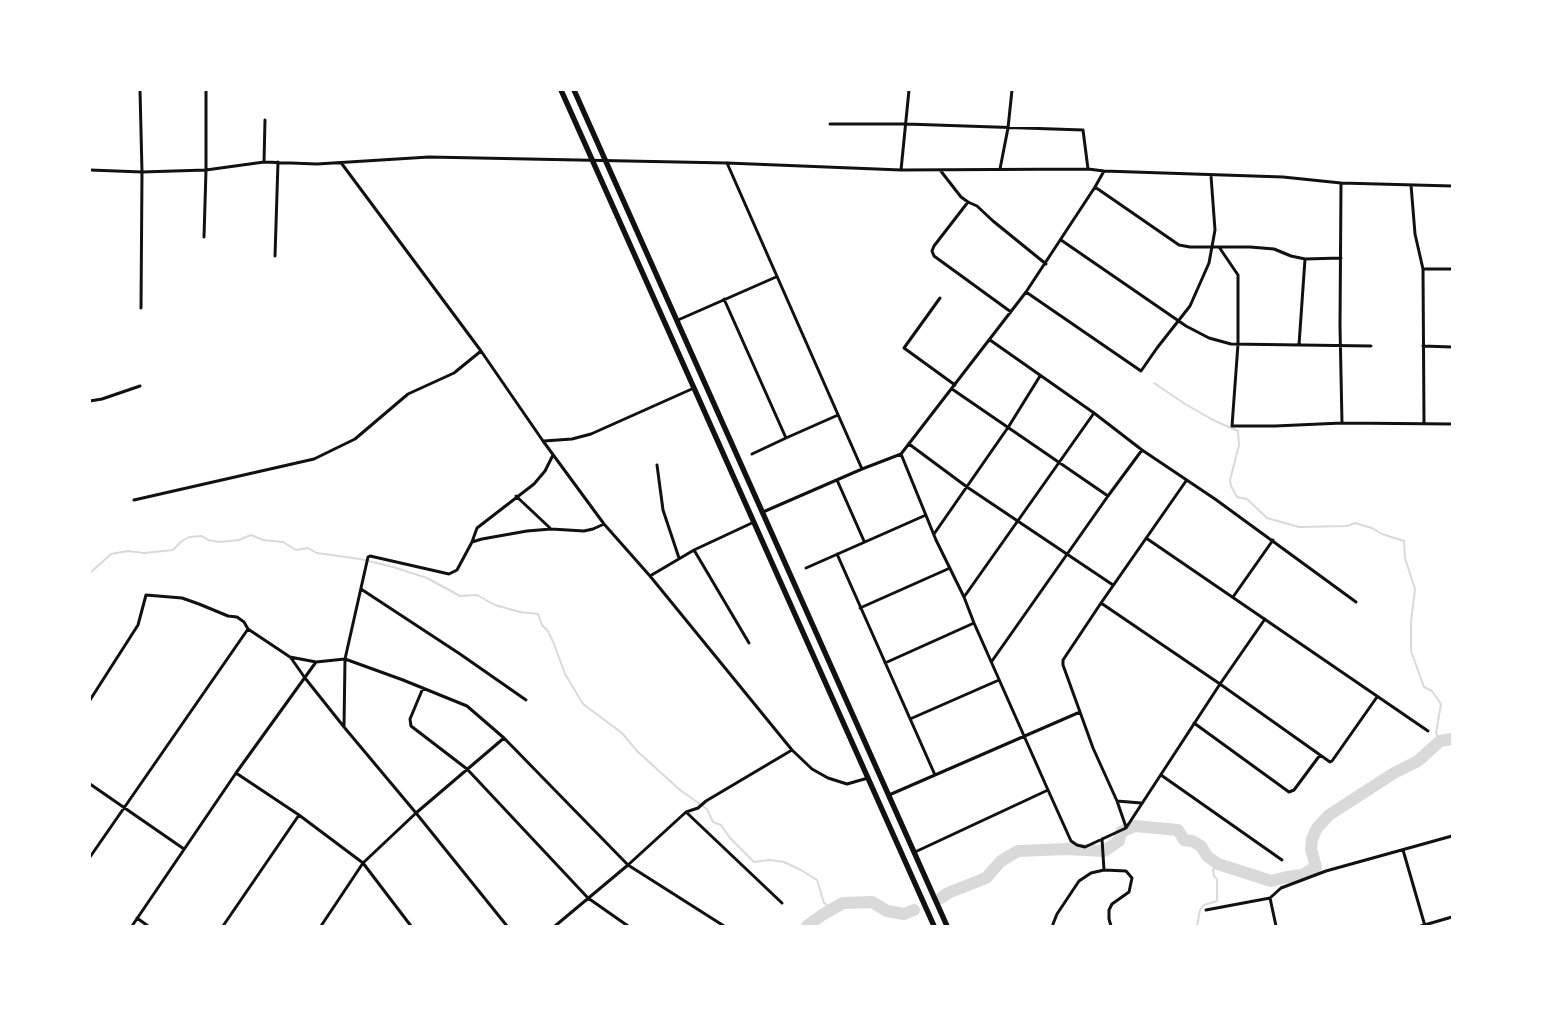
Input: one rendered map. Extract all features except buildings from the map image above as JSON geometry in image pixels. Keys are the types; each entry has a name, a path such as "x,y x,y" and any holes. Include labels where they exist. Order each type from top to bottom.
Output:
{"highway":[{"path":"561,90 934,926"},
{"path":"574,90 947,926"}],"street":[{"path":"140,90 142,172 141,308"},
{"path":"204,237 206,90"},
{"path":"901,170 909,90"},
{"path":"1000,169 1008,128 1012,90"},
{"path":"264,162 265,120"},
{"path":"830,124 906,124 1083,130 1088,169"},
{"path":"90,170 142,172 206,170 264,162 342,164 429,157 728,163 901,170 1088,169 1211,176 1283,177 1341,183 1452,186"},
{"path":"275,256 278,162"},
{"path":"728,163 776,277 862,469"},
{"path":"342,164 481,350 543,441 604,524 650,576 792,750 812,769 828,778 848,784 868,778"},
{"path":"940,170 957,193 968,202 977,206 1046,264"},
{"path":"763,512 901,454 1026,292 1046,264 1104,171"},
{"path":"1026,292 1141,371 1190,306 1208,263 1215,230 1211,176"},
{"path":"1341,183 1342,423"},
{"path":"1411,185 1415,234 1423,269 1424,423"},
{"path":"1095,187 1179,245 1212,248 1250,247 1274,249 1305,259 1341,258"},
{"path":"968,202 932,251 934,256 1011,312"},
{"path":"1061,240 1179,321 1209,338 1238,344 1371,346"},
{"path":"1219,247 1238,276 1238,344 1232,426 1342,423 1452,424"},
{"path":"1299,345 1305,259"},
{"path":"1423,269 1452,269"},
{"path":"677,321 776,277"},
{"path":"940,298 904,348 955,385"},
{"path":"724,299 786,438"},
{"path":"990,340 1094,413 1142,450 1272,540 1356,602"},
{"path":"1423,346 1452,347"},
{"path":"134,500 314,459 355,439 408,394 454,373 481,350"},
{"path":"934,534 1009,426 1040,376"},
{"path":"90,401 102,399 140,386"},
{"path":"543,441 572,439 591,434 694,388"},
{"path":"952,389 1009,426 1108,496"},
{"path":"964,597 1094,413"},
{"path":"752,454 838,415"},
{"path":"909,444 967,487 1113,585"},
{"path":"992,662 1067,553 1142,450"},
{"path":"901,454 934,534 964,597 974,624 1048,790 1072,841 1077,845 1085,847 1126,828 1194,723 1265,619"},
{"path":"344,727 345,659 367,559 370,556 449,574 457,570 472,542 472,536 477,528 534,484 553,455"},
{"path":"657,465 664,510 679,558"},
{"path":"837,480 864,541"},
{"path":"1126,828 1117,801 1093,748 1063,665 1063,660 1186,481"},
{"path":"516,496 551,528"},
{"path":"806,568 926,515"},
{"path":"650,576 694,550 754,522"},
{"path":"472,542 497,536 551,528 584,531 604,524"},
{"path":"1146,538 1428,731"},
{"path":"1233,597 1272,540"},
{"path":"694,550 749,643"},
{"path":"837,554 935,775"},
{"path":"860,608 950,568"},
{"path":"361,589 526,700"},
{"path":"90,700 138,625 146,595 182,598 228,616 238,617 248,629 290,657 344,727 416,812 507,926"},
{"path":"1101,603 1330,762 1377,697"},
{"path":"885,663 974,624"},
{"path":"90,856 248,629"},
{"path":"290,657 316,662 345,659 467,706 504,738 628,865 724,926"},
{"path":"132,926 236,773 316,662"},
{"path":"910,719 999,680"},
{"path":"423,688 410,719 411,726 467,769 588,898 628,926"},
{"path":"888,795 1080,712"},
{"path":"1194,723 1289,792 1294,790 1320,755"},
{"path":"321,926 363,864 416,812 504,738"},
{"path":"555,926 628,865 686,812 698,808 706,801 792,750"},
{"path":"236,773 299,815 363,864 411,926"},
{"path":"1160,775 1282,860"},
{"path":"90,784 184,849"},
{"path":"914,853 1048,790"},
{"path":"1117,801 1141,803"},
{"path":"686,812 782,903"},
{"path":"223,926 299,815"},
{"path":"1206,910 1270,898 1281,888 1326,871 1452,836"},
{"path":"1102,839 1104,870"},
{"path":"1403,850 1423,926 1452,917"},
{"path":"1053,926 1057,914 1079,881 1091,873 1104,870 1126,871 1132,878 1132,886 1129,892 1112,904 1109,910 1111,926"},
{"path":"1270,898 1276,926"},
{"path":"137,918 148,926"}],"waterway":[{"path":"1154,383 1185,404 1215,421 1238,431 1239,445 1230,480 1231,486 1237,497 1247,499 1267,518 1299,527 1347,526 1355,523 1404,541 1405,558 1415,589 1411,622 1411,651 1424,687 1432,691 1441,704 1436,733 1440,741"},
{"path":"90,573 111,554 128,551 144,553 173,550 189,537 202,536 208,540 219,542 239,540 251,535 263,540 283,542 296,550 308,548 317,553 360,559 393,567 427,578 460,596 477,595 495,605 520,612 538,614 542,625 548,631 554,644 565,674 583,704 622,733 637,751 680,790 707,809 713,822 721,825 730,838 754,862 769,860 784,862 801,870 817,880 824,903 832,909"},
{"path":"941,898 948,893 986,878 1001,861 1018,851 1067,849 1104,851 1119,841 1121,832 1135,826 1178,830 1184,840 1192,841 1201,846 1207,856 1218,864 1271,881 1302,875 1316,867 1311,849 1312,839 1317,828 1329,815 1394,773 1418,761 1440,741 1452,739"},
{"path":"1197,926 1200,910 1204,905 1217,901 1217,879 1214,876 1213,870 1218,864"},
{"path":"807,926 843,903 872,902 887,911 904,914 914,910"}]}
